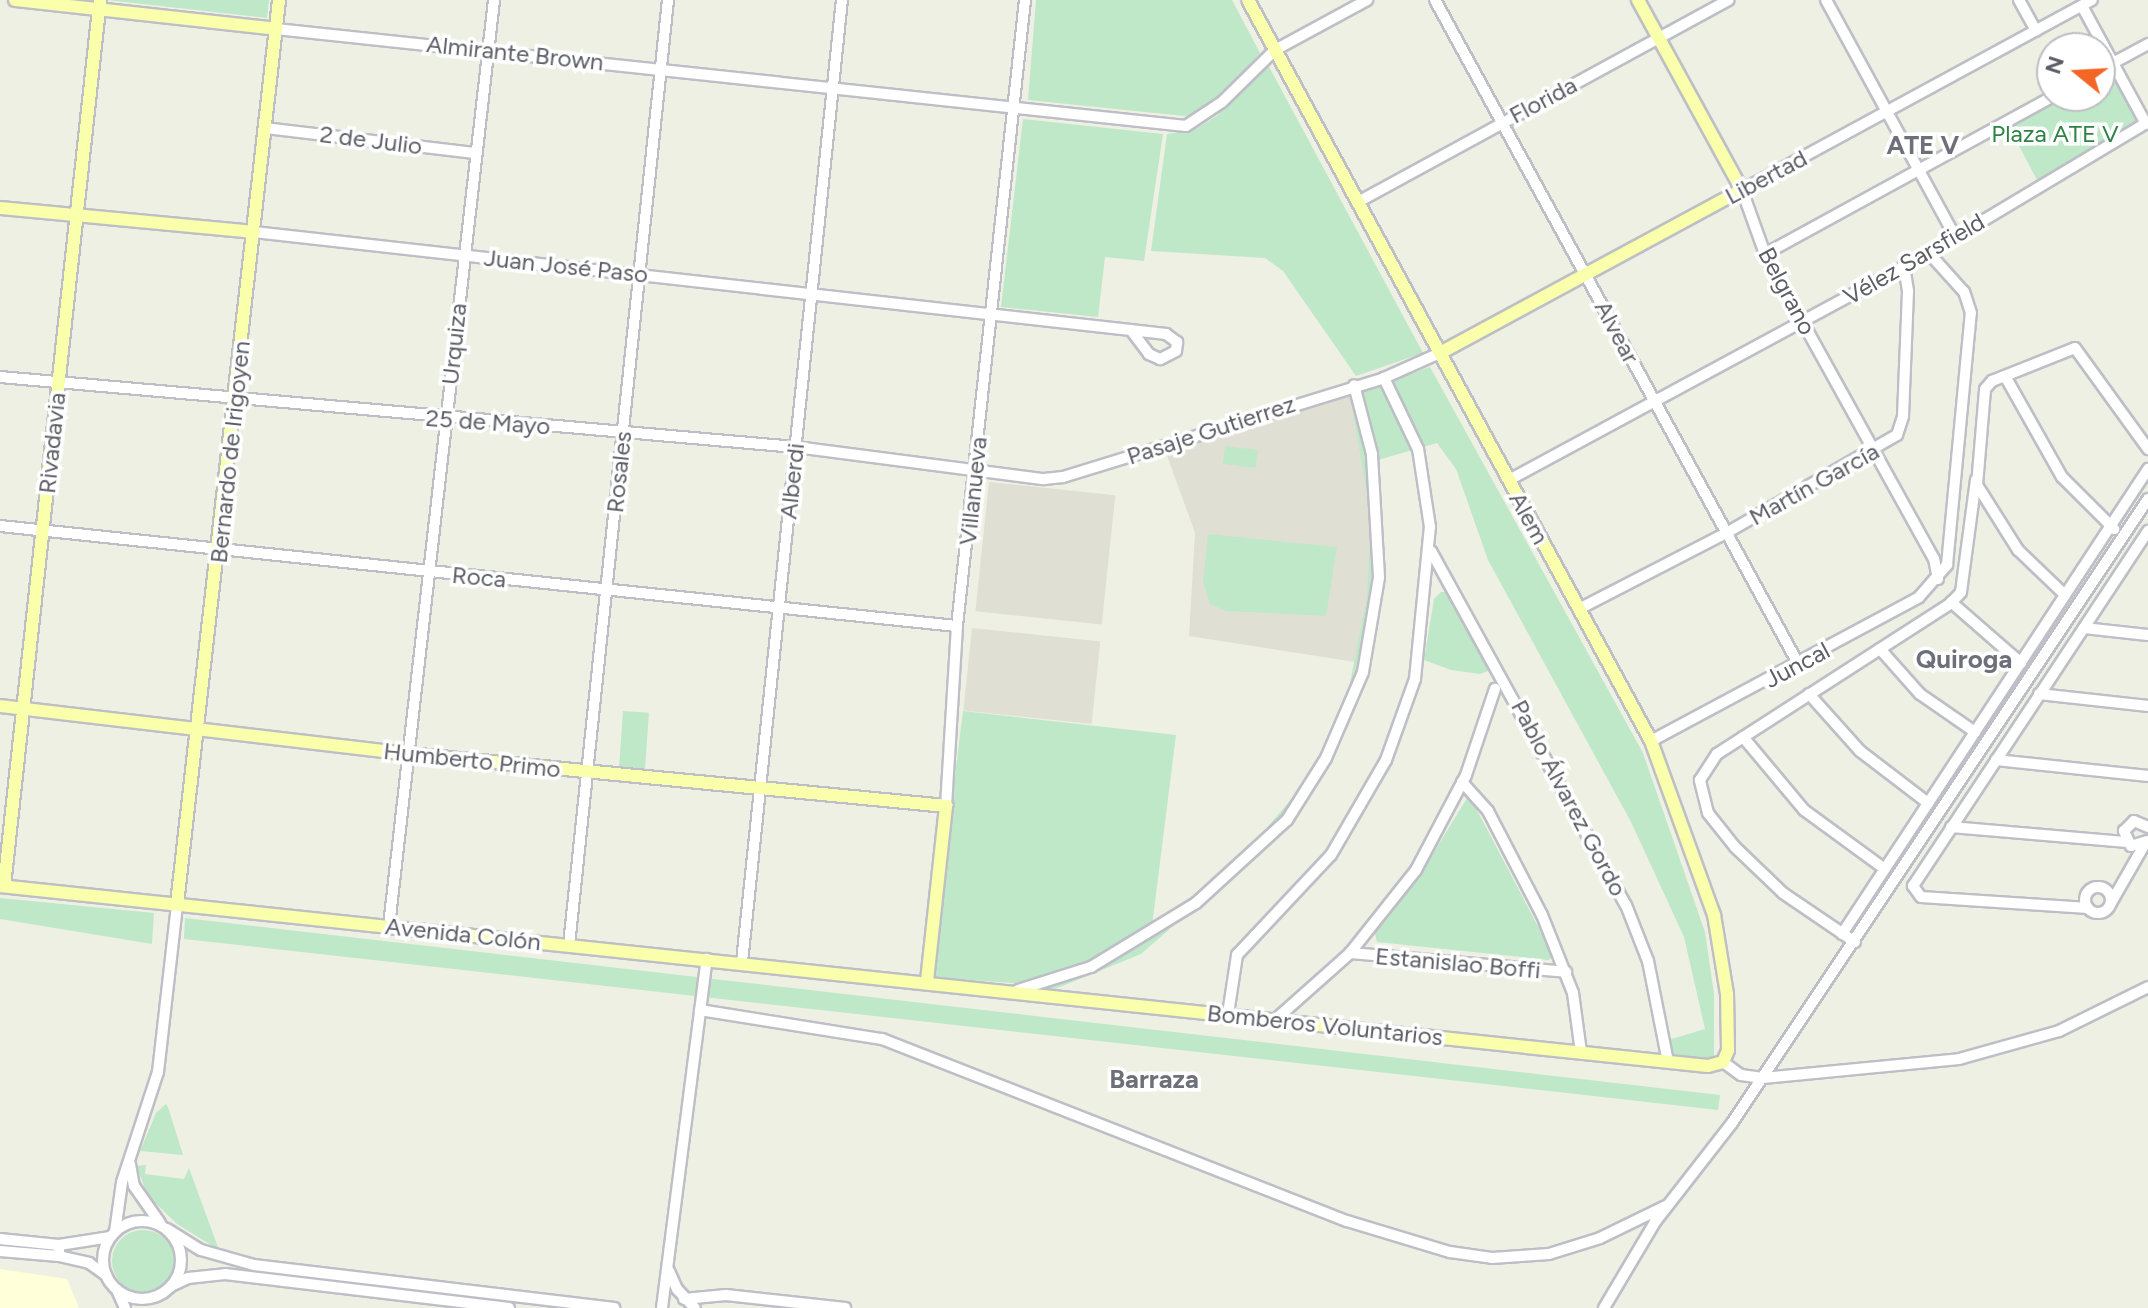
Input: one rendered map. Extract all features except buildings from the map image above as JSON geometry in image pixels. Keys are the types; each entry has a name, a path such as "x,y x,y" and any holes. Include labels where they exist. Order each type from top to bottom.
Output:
{"main road":[{"name":"Almirante Brown","path":"15,0 100,4 276,29"},
{"name":"Bernardo de Irigoyen","path":"177,904 200,730 279,0"},
{"name":"Alem","path":"1248,0 1651,741 1714,915 1727,1003 1728,1050 1723,1062"},
{"name":"Belgrano","path":"1638,0 1742,190"},
{"name":"Rivadavia","path":"2,886 100,4"},
{"name":"Libertad","path":"1440,353 1742,190"},
{"name":"Juan José Paso","path":"0,208 254,232"},
{"name":"Humberto Primo","path":"0,706 409,754 946,806"},
{"name":"Villanueva","path":"927,981 946,806"},
{"name":"Avenida Colón","path":"2,886 927,981"},
{"name":"Bomberos Voluntarios","path":"927,981 1712,1067 1723,1062"}],"street":[{"name":"Urquiza","path":"389,926 494,0"},
{"name":"Rosales","path":"569,945 668,0"},
{"name":"Alberdi","path":"742,962 842,0"},
{"name":"Villanueva","path":"946,806 957,626 1025,0"},
{"name":"Almirante Brown","path":"276,29 834,85 1186,126 1222,102 1275,50 1367,0"},
{"name":"Alvear","path":"1435,0 1799,665"},
{"name":"Florida","path":"1358,202 1729,0"},
{"path":"1826,0 1954,235"},
{"path":"2019,0 2036,31"},
{"path":"2087,3 2100,32"},
{"name":"Libertad","path":"1742,190 2087,3"},
{"path":"2116,60 2148,44"},
{"path":"2116,67 2147,123"},
{"path":"1765,254 2036,106"},
{"name":"Vélez Sarsfield","path":"1509,480 1656,404 1904,267 2147,123"},
{"name":"2 de Julio","path":"265,128 476,153"},
{"name":"Belgrano","path":"1742,190 1765,254 1934,559 1938,579"},
{"name":"Juan José Paso","path":"254,232 1131,330"},
{"path":"1929,253 1964,292 1971,313 1952,548 1938,579"},
{"name":"Martín García","path":"1579,609 1728,532 1897,435 1902,424 1908,291 1904,267"},
{"path":"1855,942 1772,884 1708,813 1699,791 1702,773 1717,754 1951,602 1961,592 1985,389 2005,376 2075,348 2148,449"},
{"name":"Pasaje Gutierrez","path":"976,472 1063,477 1384,378 1440,353"},
{"path":"2005,376 2053,465 2110,527 2124,535"},
{"name":"25 de Mayo","path":"0,377 446,420 796,447 976,472"},
{"path":"1228,1014 1237,955 1331,855 1386,760 1415,679 1430,549 1418,449 1384,378"},
{"path":"1008,990 1091,967 1196,903 1287,820 1326,758 1363,672 1379,577 1372,454 1354,385"},
{"path":"1842,934 2148,469"},
{"path":"1976,480 2007,535 2065,595"},
{"path":"1604,1308 1666,1206 1763,1078 2148,499"},
{"name":"Roca","path":"0,526 43,528 430,572 779,603 957,626"},
{"path":"2147,841 2103,913 2088,908 1916,895 1915,880 2148,531"},
{"name":"Pablo Álvarez Gordo","path":"1430,549 1626,905 1648,961 1668,1062"},
{"name":"Juncal","path":"1651,741 1799,665 1919,597 1938,579"},
{"path":"1951,602 2021,663"},
{"path":"2084,628 2148,635"},
{"path":"1880,649 1920,694 1975,732"},
{"path":"1276,1019 1350,953 1416,870 1462,782 1495,689"},
{"path":"1809,694 1860,751 1928,803"},
{"path":"2039,694 2148,706"},
{"path":"1743,737 1804,810 1885,869"},
{"path":"1996,760 2148,776"},
{"path":"1462,782 1477,795 1498,829 1566,972 1581,1052"},
{"path":"2127,842 2128,823 2140,821 2148,827"},
{"path":"1951,827 2127,842 2138,847 2147,841"},
{"path":"2088,908 2086,896 2096,888 2108,891 2111,903"},
{"path":"107,1275 104,1256 113,1235 130,1158 158,1072 177,904"},
{"name":"Estanislao Boffi","path":"1350,953 1566,972"},
{"path":"662,1308 707,959"},
{"path":"1723,1062 1741,1075 1763,1078 1959,1059 2059,1031 2148,987"},
{"path":"700,1010 830,1027 905,1046 1347,1221 1441,1251 1492,1258 1549,1254 1600,1238 1666,1206"},
{"path":"130,1158 134,1186 181,1255 166,1290 150,1308"},
{"path":"0,1251 59,1251 113,1235 137,1221 164,1227 201,1250 254,1265 614,1308"},
{"path":"0,1239 59,1251 89,1263 107,1275 125,1308"},
{"path":"668,1267 684,1299 695,1308"},
{"path":"116,1288 138,1298 166,1290 188,1278 225,1274 509,1308"},
{"path":"684,1299 726,1295 845,1308"}],"shaded area":[{"path":"1350,395 1368,461 1375,576 1362,663 1189,636 1195,533 1165,450"},
{"path":"989,482 1115,495 1102,625 975,611"},
{"path":"972,628 1100,641 1092,724 963,711"},
{"path":"0,1269 67,1279 79,1308 0,1308"}],"green space":[{"path":"107,0 269,0 267,18"},
{"path":"1036,0 1232,0 1260,53 1214,104 1194,117 1028,100"},
{"path":"1267,63 1423,353 1356,376 1283,271 1265,258 1151,251 1167,134 1196,129 1218,115"},
{"name":"Plaza ATE V","path":"2116,83 2136,121 2037,180 2008,125 2036,110 2116,112"},
{"path":"1023,119 1163,134 1144,261 1105,257 1098,317 1001,307"},
{"path":"1430,367 1643,753 1705,932 1714,994 1714,1062 1671,1055 1668,1040 1705,1029 1684,937 1631,822 1488,560 1456,469 1437,443 1378,460 1369,610 1351,702 1307,787 1234,873 1141,954 1023,1002 1018,991 1023,984 930,977 963,711 1176,735 1152,926 1217,886 1306,782 1347,698 1367,597 1371,518 1350,395"},
{"path":"1225,446 1258,450 1256,468 1223,464"},
{"path":"1208,534 1337,547 1326,616 1226,611 1210,604 1203,582"},
{"path":"1441,592 1448,592 1491,670 1480,674 1451,670 1424,660 1434,599"},
{"path":"623,711 649,713 645,769 619,767"},
{"path":"1469,795 1553,955 1549,960 1377,942 1374,930 1419,876"},
{"path":"0,898 154,913 152,944 0,919"},
{"path":"185,918 1720,1095 1718,1110 184,939"},
{"path":"166,1104 183,1155 140,1151 156,1113"},
{"path":"146,1165 145,1174 184,1179 189,1168 219,1250 177,1224 148,1196 136,1166"},
{"path":"143,1230 165,1239 174,1261 165,1283 143,1292 121,1283 112,1261 121,1239"}],"district":[{"name":"ATE V","path":"1923,146"},
{"name":"Quiroga","path":"1964,660"},
{"name":"Barraza","path":"1154,1080"}]}
